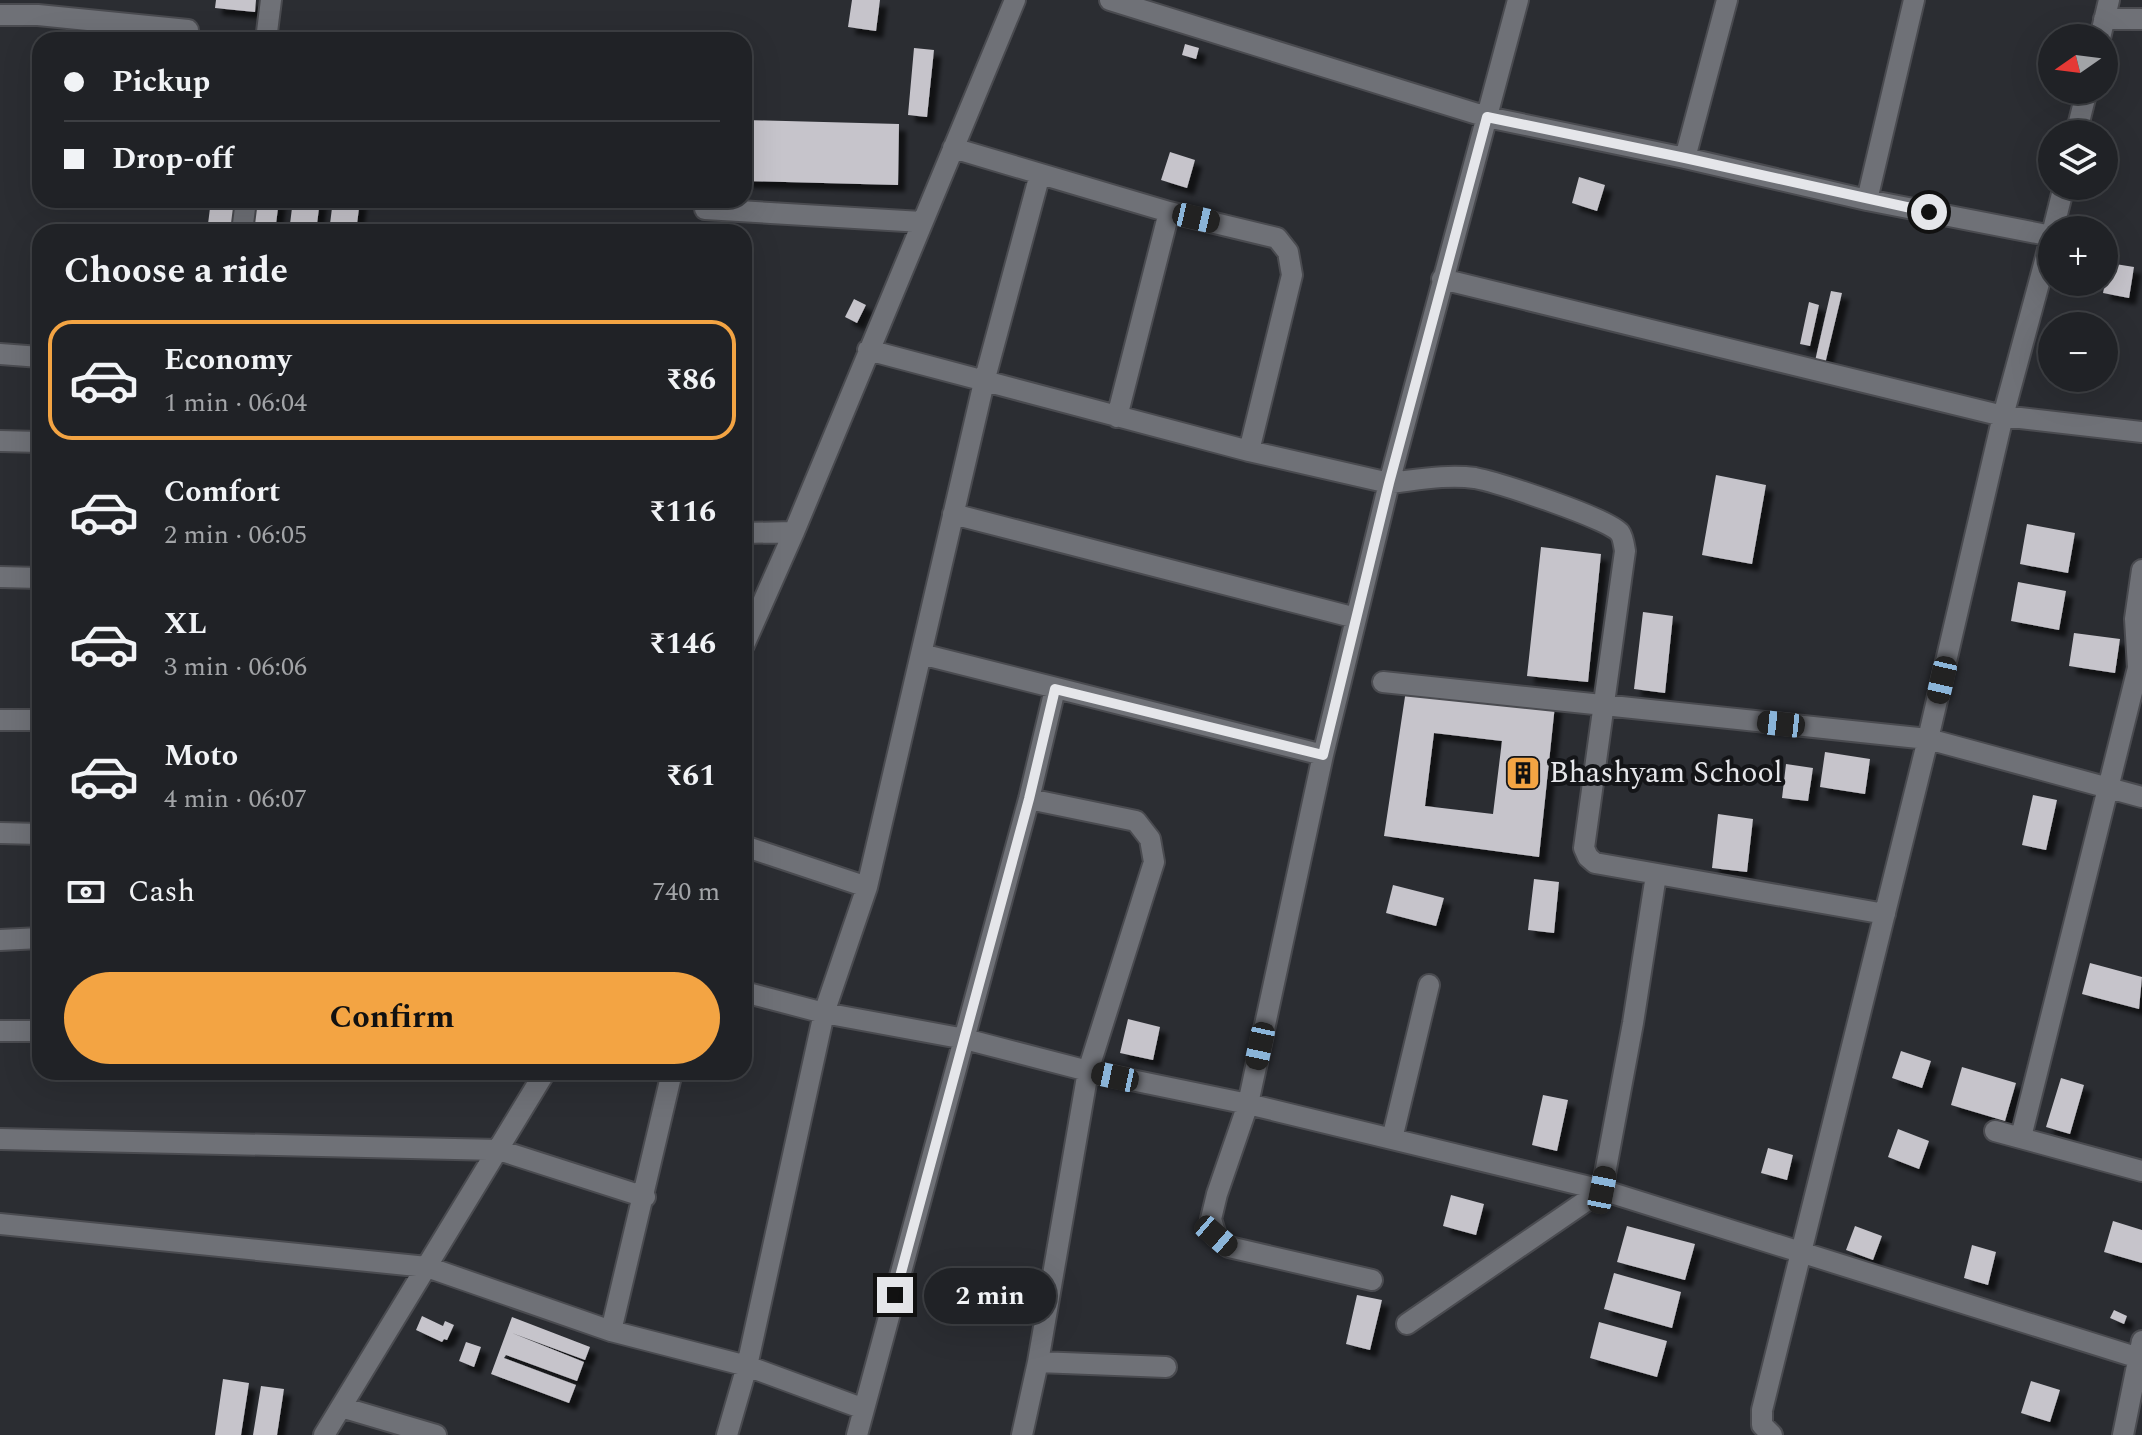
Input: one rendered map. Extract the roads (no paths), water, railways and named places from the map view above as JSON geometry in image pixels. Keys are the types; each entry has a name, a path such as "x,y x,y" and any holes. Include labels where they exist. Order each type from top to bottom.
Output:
{"street":[{"path":"267,32 271,0"},
{"path":"752,627 1015,0"},
{"path":"1110,0 1487,117 1867,200 2038,231"},
{"path":"1372,1280 1229,1247 1216,1236 1211,1219 1248,1104 1323,755 1389,483 1518,0"},
{"path":"1685,158 1727,0"},
{"path":"1867,200 1914,0"},
{"path":"0,15 38,15 188,30"},
{"path":"2104,19 2142,19"},
{"path":"953,148 1169,212 1277,238 1288,252 1292,275 1249,451"},
{"path":"727,1435 747,1366 824,1013 867,887 984,382 1040,174"},
{"path":"705,209 922,222"},
{"path":"1117,417 1169,212"},
{"path":"1442,279 2003,416 2142,432"},
{"path":"1772,1435 1762,1425 1762,1410 1928,739 2003,416 2038,286"},
{"path":"868,350 1249,451 1389,483 1448,476 1476,479 1610,524 1620,532 1625,551 1584,848 1588,857 1595,863 1656,875 1885,914"},
{"path":"0,354 32,356"},
{"path":"0,441 32,442"},
{"path":"953,514 1356,618"},
{"path":"752,533 794,532"},
{"path":"2021,1137 2138,668 2135,619 2142,570"},
{"path":"0,577 32,578"},
{"path":"921,654 1323,755"},
{"path":"1383,682 1928,739 2142,797"},
{"path":"857,1435 1029,799 1055,689"},
{"path":"0,720 32,720"},
{"path":"1022,1435 1038,1362 1088,1071 1154,862 1150,839 1136,821 1029,799"},
{"path":"0,833 32,834"},
{"path":"752,849 867,887"},
{"path":"1407,1324 1602,1190 1656,875"},
{"path":"0,940 32,938"},
{"path":"1392,1139 1429,985"},
{"path":"752,994 824,1013 965,1039 1088,1071 1248,1104 1602,1190 1801,1254 2140,1352 2123,1435"},
{"path":"0,1031 32,1031"},
{"path":"324,1435 540,1080"},
{"path":"611,1331 670,1080"},
{"path":"1995,1131 2142,1171"},
{"path":"0,1139 499,1150 645,1197"},
{"path":"0,1224 427,1267 611,1331 747,1366 864,1409"},
{"path":"1038,1362 1166,1367"},
{"path":"341,1407 436,1435"}],"place":[{"name":"Bhashyam School","path":"1523,773"}]}
